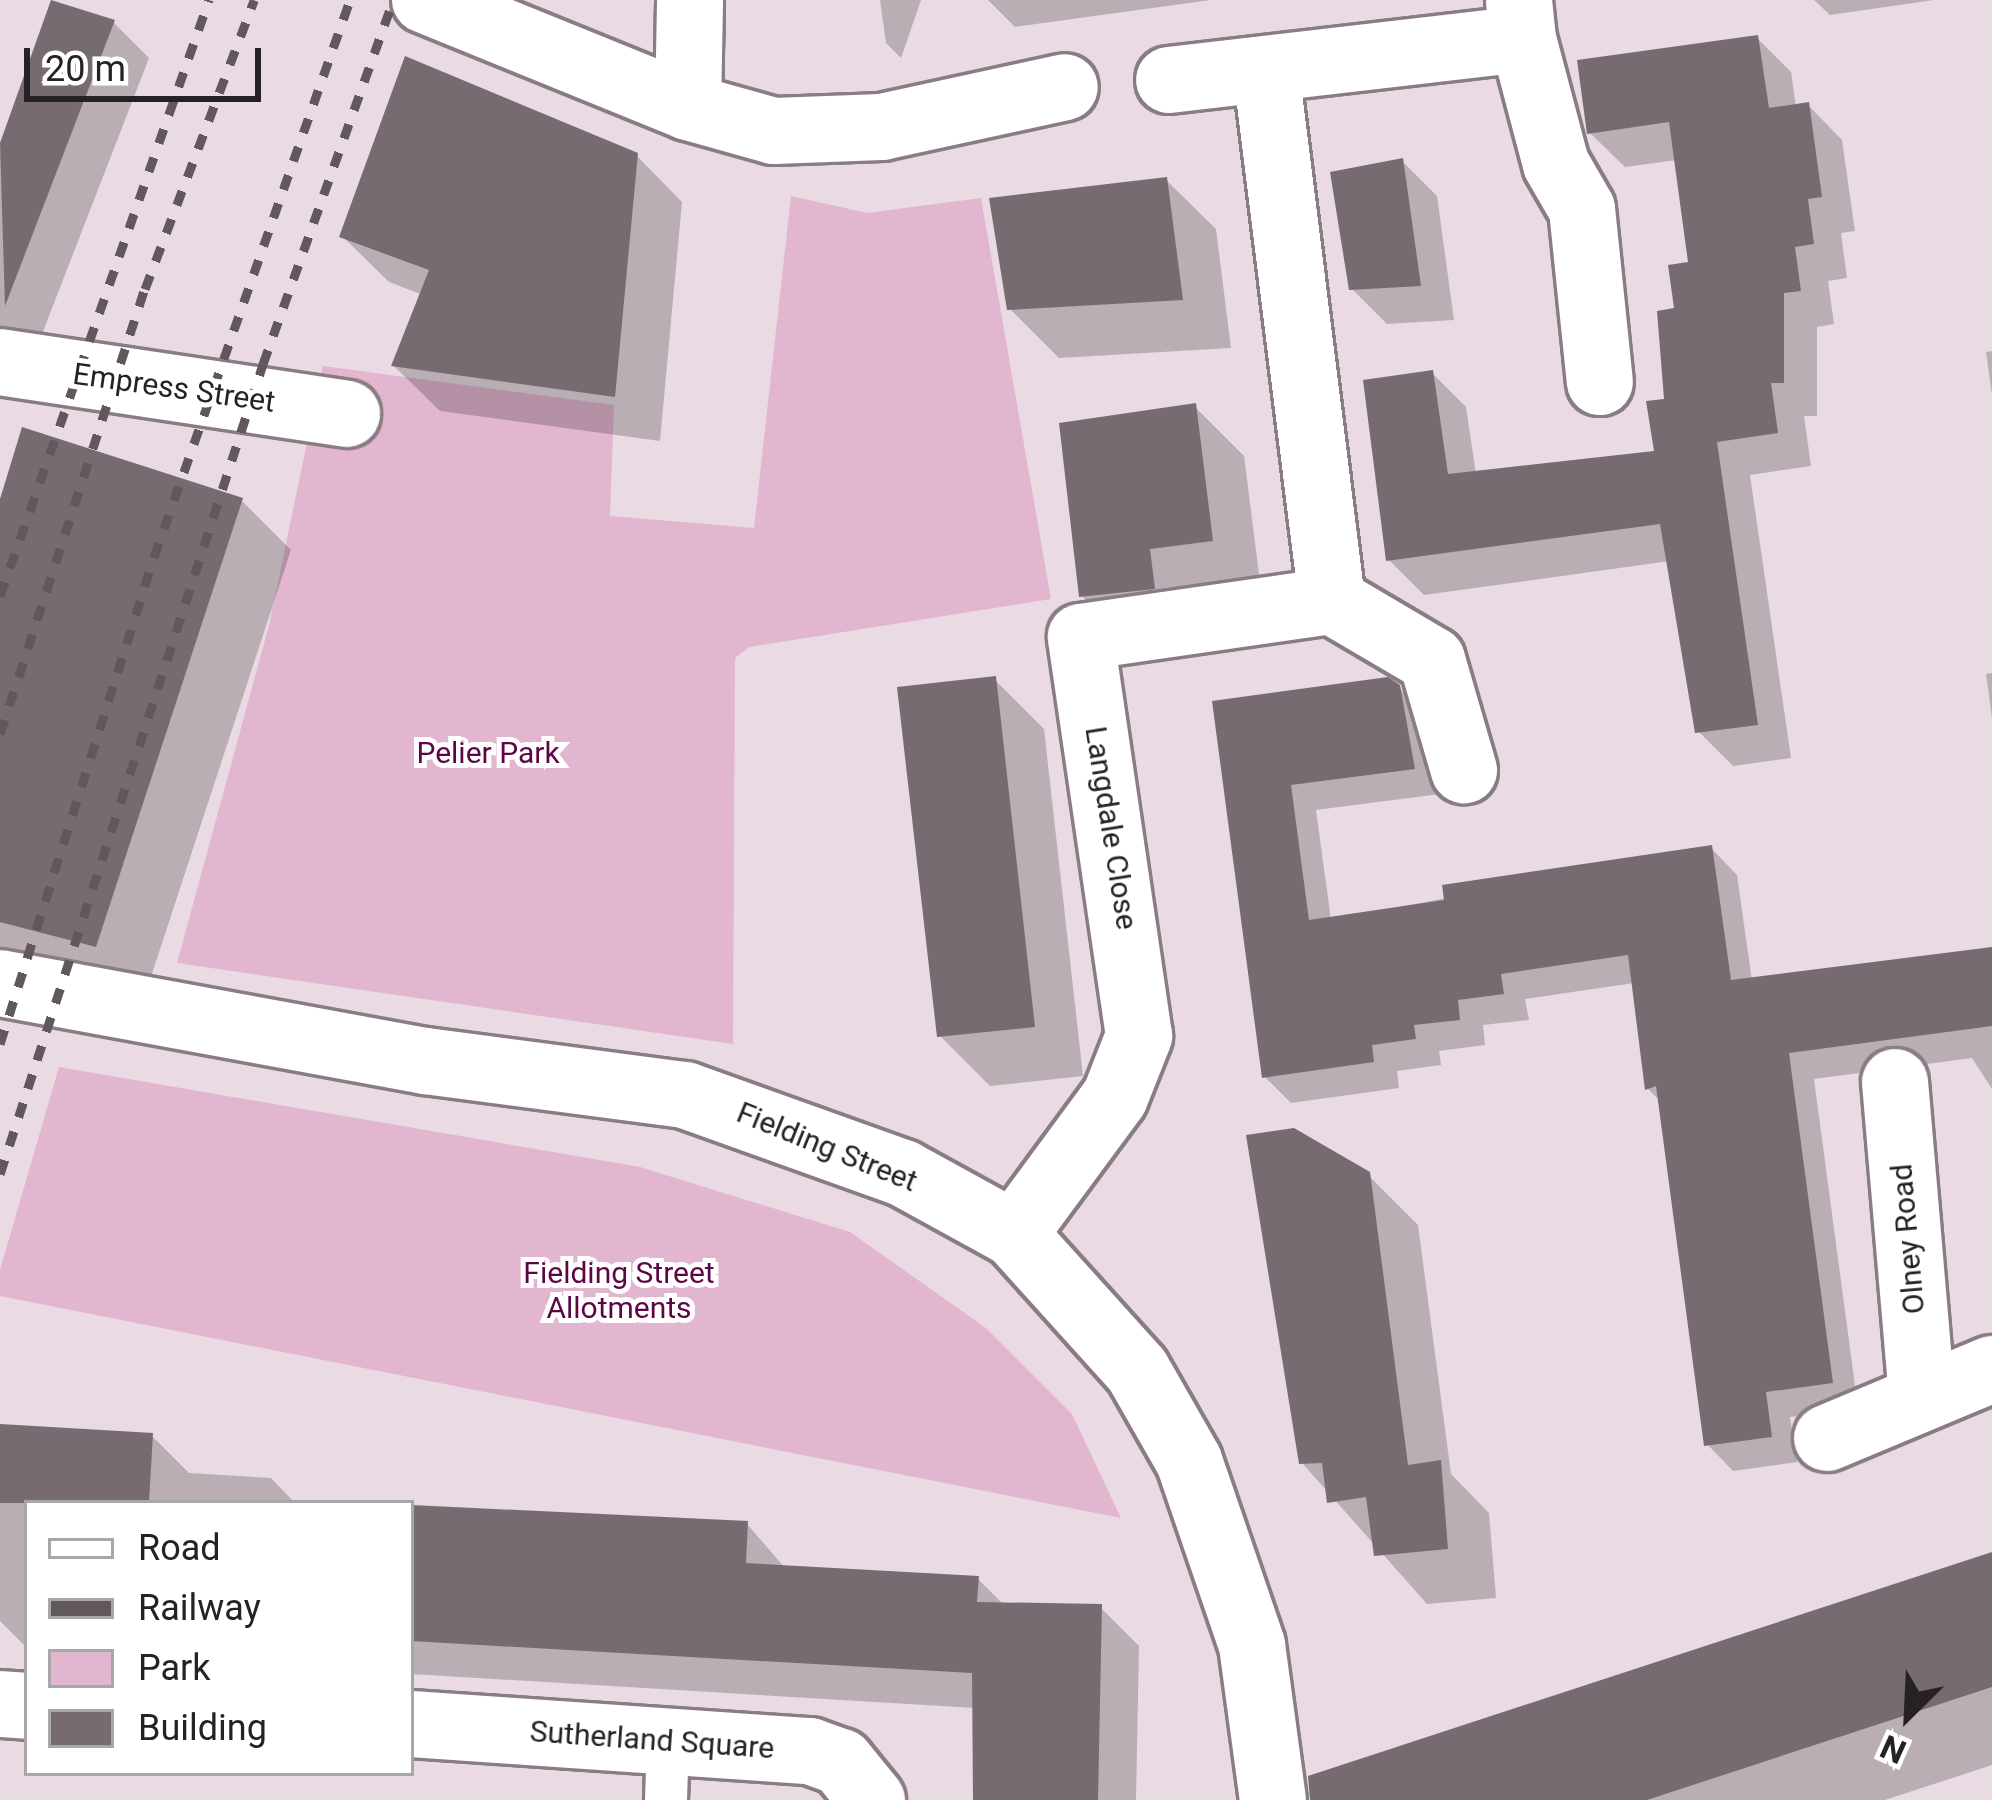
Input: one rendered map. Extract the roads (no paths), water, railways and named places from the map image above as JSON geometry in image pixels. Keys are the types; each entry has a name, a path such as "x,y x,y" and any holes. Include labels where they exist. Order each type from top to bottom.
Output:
{"street":[{"path":"688,107 690,0"},
{"path":"464,7 688,107 810,134 976,110 1065,87"},
{"path":"1169,80 1266,70 1521,20 1556,164 1582,209 1600,382"},
{"path":"1266,70 1332,601 1432,660 1464,770"},
{"name":"Empress Street","path":"0,362 347,413"},
{"name":"Langdale Close","path":"1014,1234 1115,1096 1139,1036 1081,637 1332,601"},
{"name":"Fielding Street","path":"0,983 427,1061 685,1095 903,1173 1014,1234 1137,1370 1189,1461 1252,1645 1273,1800"},
{"name":"Olney Road","path":"1894,1082 1922,1396"},
{"path":"1827,1438 1992,1369"},
{"name":"Sutherland Square","path":"414,1725 667,1770 810,1751 841,1762 872,1800"}],"railway":[{"path":"0,596 209,0"},
{"path":"0,734 145,289 254,0"},
{"path":"0,1044 154,557 350,0"},
{"path":"0,1174 263,364 393,0"}],"park label":[{"name":"Pelier Park","path":"488,753"},
{"name":"Fielding Street Allotments","path":"619,1290"}]}
